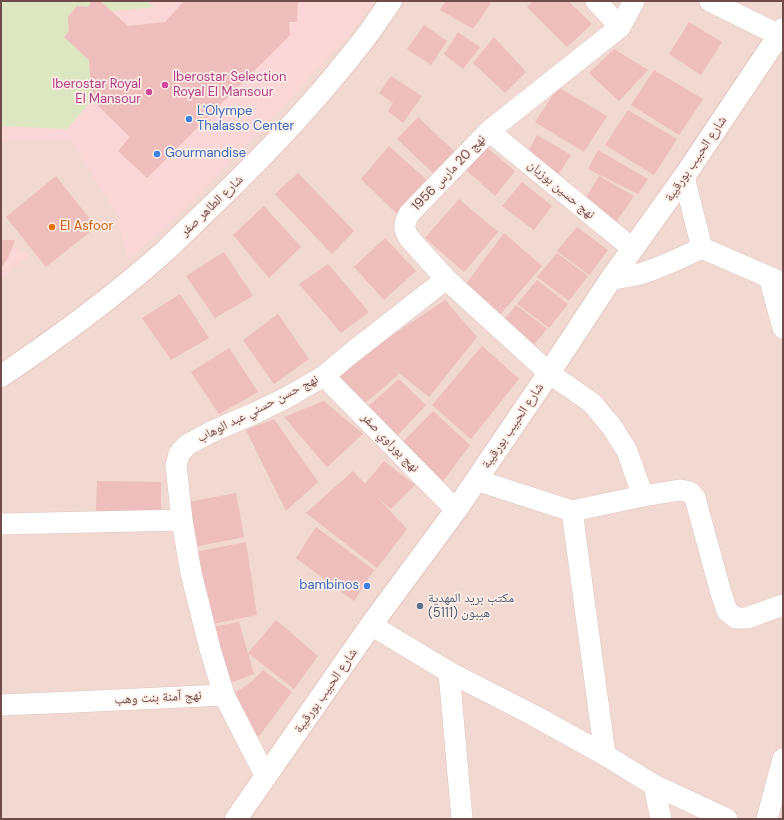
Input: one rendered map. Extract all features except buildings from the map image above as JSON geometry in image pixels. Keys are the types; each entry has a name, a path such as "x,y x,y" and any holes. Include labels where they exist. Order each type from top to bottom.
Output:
{"main road":[{"name":"شارع الطاهر صفر","path":"1,376 99,306 127,283 165,251 248,172 316,98 362,42 391,1"},
{"name":"شارع الحبيب بورقيبة","path":"236,819 371,625 456,510 611,279 684,177 781,32"}],"street":[{"path":"596,1 620,27"},
{"name":"نهج 20 مارس 1956","path":"634,1 620,27 489,131 409,214 405,222 405,231 409,238 446,279 549,373 592,403 612,427 627,451 643,496"},
{"path":"710,1 781,32"},
{"name":"نهج حسين بوزيان","path":"489,131 633,250"},
{"path":"684,177 702,248"},
{"path":"611,279 635,275 656,269 702,248 776,280 783,328"},
{"name":"نهج حسن حسني عبد الوهاب","path":"224,695 210,648 191,573 182,520 176,466 179,454 187,445 211,432 286,398 324,376 446,279"},
{"name":"نهج بوراوي صفر","path":"324,376 456,510"},
{"path":"476,480 572,511 680,490 690,492 695,498 720,594 728,611 736,618 747,618 783,605"},
{"path":"572,511 605,755"},
{"path":"1,524 182,520"},
{"path":"371,625 449,672 533,715 654,784 727,819"},
{"path":"449,672 462,819"},
{"path":"224,695 266,776"},
{"name":"نهج آمنة بنت وهب","path":"1,705 224,695"},
{"path":"767,819 783,759"},
{"path":"654,784 661,819"}],"shaded area":[{"path":"1,1 783,1 783,819 1,819"},
{"name":"Iberostar Royal El Mansour","path":"1,1 375,1 343,43 187,208 128,260 115,212 71,141 1,142"},
{"path":"1,142 2,240 31,255 1,279"}],"green space":[{"path":"1,1 92,1 88,7 76,6 68,17 69,31 64,37 89,60 92,100 67,129 1,126"},
{"path":"100,1 146,1 154,7 112,11"}],"place":[{"name":"Iberostar Selection Royal El Mansour","path":"165,85"},
{"name":"Iberostar Royal El Mansour","path":"149,92"},
{"name":"L'Olympe Thalasso Center","path":"189,119"},
{"name":"Gourmandise","path":"157,154"},
{"name":"El Asfoor","path":"52,227"},
{"name":"bambinos","path":"367,586"},
{"name":"مكتب بريد المهدية هيبون (5111)","path":"420,606"}]}
